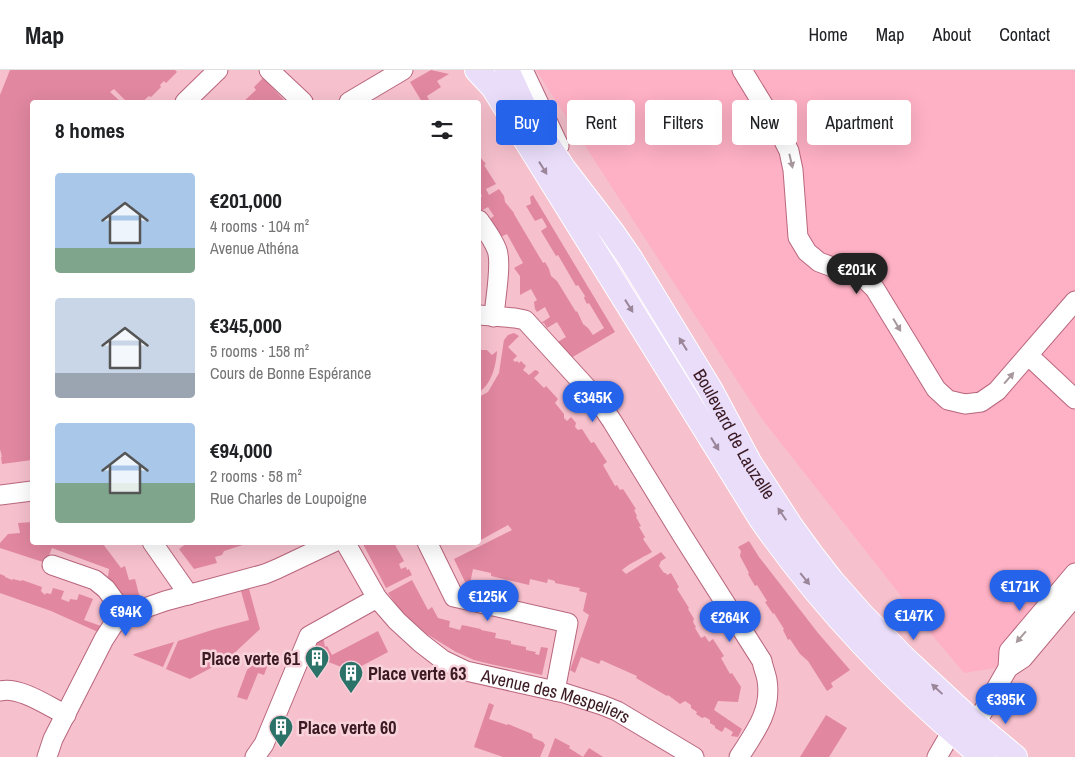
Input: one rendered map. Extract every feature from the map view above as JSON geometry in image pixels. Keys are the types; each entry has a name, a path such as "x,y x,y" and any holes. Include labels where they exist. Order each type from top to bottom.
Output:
{"main road":[{"name":"Boulevard de Lauzelle","path":"477,70 493,87 756,511 778,544 813,589 867,649 970,728 1015,757"},
{"name":"Boulevard de Lauzelle","path":"507,70 525,109 546,144 630,258 698,368 749,462 792,528 832,581 862,615 970,728 983,757"}],"street":[{"path":"187,100 218,70"},
{"path":"269,70 301,100"},
{"path":"352,100 403,70"},
{"path":"523,70 559,145 574,171 605,213 612,232"},
{"path":"743,71 789,151 793,170 798,237 807,252 818,262 866,279 875,289 936,389 948,400 965,404 981,402 997,391 1075,301"},
{"path":"481,223 498,252 498,269 486,316 525,320 597,398 762,661 767,680 768,699 765,713 739,757"},
{"path":"1028,356 1075,399"},
{"path":"0,495 30,491"},
{"path":"154,545 189,595"},
{"path":"47,757 53,738 101,646 113,625 125,615 165,601 271,572 328,545"},
{"name":"Avenue des Mespeliers","path":"347,545 377,598 421,644 442,660 466,670 555,691 602,705 617,711 694,757"},
{"path":"428,545 454,597 568,623 555,691"},
{"path":"52,565 95,580 106,589 125,615"},
{"path":"937,757 970,728 982,713 1008,668 1009,651 1075,573"},
{"path":"1008,668 1024,658 1075,596"},
{"path":"260,751 309,636 377,598"},
{"path":"0,691 14,690 66,715"}],"shaded area":[{"path":"10,70 175,70 177,72 166,83 164,81 151,97 149,96 144,100 125,100 114,89 110,92 119,100 30,100 30,460 2,464 0,449 0,95"},
{"path":"431,70 449,74 437,81 441,87 427,96 429,100 421,100 410,82"},
{"path":"536,70 1075,70 1075,585 995,668 964,673 927,629 762,419 585,145 635,145 635,100 567,100 567,118"},
{"path":"263,78 284,100 245,100 256,90 254,87"},
{"path":"481,158 496,184 486,189 489,195 499,189 543,263 545,262 551,276 557,281 577,311 583,324 593,335 604,328 589,303 587,304 585,296 578,285 576,286 541,231 547,227 542,218 535,221 526,206 531,204 530,197 533,195 615,332 571,358 556,343 566,337 557,322 547,328 544,323 541,323 550,317 545,307 537,312 534,302 537,300 531,289 520,295 520,276 514,268 523,263 507,234 496,239 487,221 494,216 488,207 481,211"},
{"path":"514,333 519,336 508,347 517,356 513,360 519,363 521,361 526,366 523,370 529,375 535,370 538,371 539,373 534,378 544,388 546,386 558,399 555,403 564,414 564,418 567,421 571,417 576,423 575,427 578,430 582,429 591,443 594,442 607,462 603,465 615,486 617,485 620,490 623,489 636,509 634,510 636,517 641,526 639,527 645,537 643,539 652,552 622,570 626,574 661,552 666,558 661,561 659,566 667,575 671,573 679,587 677,589 689,608 694,619 695,628 701,638 705,636 709,642 713,639 724,656 721,658 730,674 732,673 741,687 738,702 718,701 714,710 742,729 738,737 731,736 733,732 725,727 722,732 715,728 710,723 710,720 696,714 697,712 685,701 680,704 668,695 636,678 637,676 601,660 599,664 581,657 575,673 570,670 589,615 583,611 587,593 579,591 580,588 555,583 555,581 548,579 547,583 530,579 529,585 491,576 491,573 473,569 470,584 466,584 454,559 512,530 508,525 481,540 481,396 488,392 499,373 504,340 508,335"},
{"path":"481,350 487,350 492,355 497,351 490,379 481,390"},
{"path":"30,522 30,545 104,545 121,568 125,566 129,580 135,579 140,598 130,602 120,594 109,580 109,569 52,548 46,563 0,548 0,543 8,534 20,533 18,523"},
{"path":"749,541 759,557 818,633 850,670 831,683 833,687 827,691 808,661 800,654 790,639 788,640 784,629 765,602 767,601 757,585 755,586 748,574 738,547"},
{"path":"184,545 243,545 224,551 222,555 215,557 217,563 194,569 179,549"},
{"path":"364,545 395,545 404,561 399,564 401,569 406,567 407,570 409,569 412,575 386,588"},
{"path":"0,574 12,580 22,580 42,587 41,591 45,595 46,593 51,594 53,588 64,591 61,599 69,602 70,599 77,600 79,594 93,599 84,620 101,626 98,632 51,611 0,593"},
{"path":"412,580 428,610 432,607 438,618 450,621 449,627 460,630 462,625 496,633 495,638 511,641 511,644 526,647 526,650 536,652 535,654 539,655 541,647 548,648 542,675 474,660 456,652 425,633 400,610 388,593"},
{"path":"249,589 260,629 228,659 190,679 166,669 178,641 249,620 241,591"},
{"path":"378,631 388,652 352,671 315,657 312,654 314,642 323,637 325,647 327,646 332,655"},
{"path":"174,642 163,667 133,655 134,654"},
{"path":"264,654 271,656 264,675 258,673 247,700 237,697 247,670"},
{"path":"489,703 494,705 489,719 508,724 532,734 533,738 543,742 545,745 540,757 503,757 474,747"},
{"path":"826,715 847,728 829,757 800,757"},
{"path":"555,738 570,746 569,748 583,757 548,757"},
{"path":"589,748 603,757 583,757"}],"place":[{"name":"Place verte 61","path":"317,679"},
{"name":"Place verte 63","path":"351,694"},
{"name":"Place verte 60","path":"281,748"}]}
